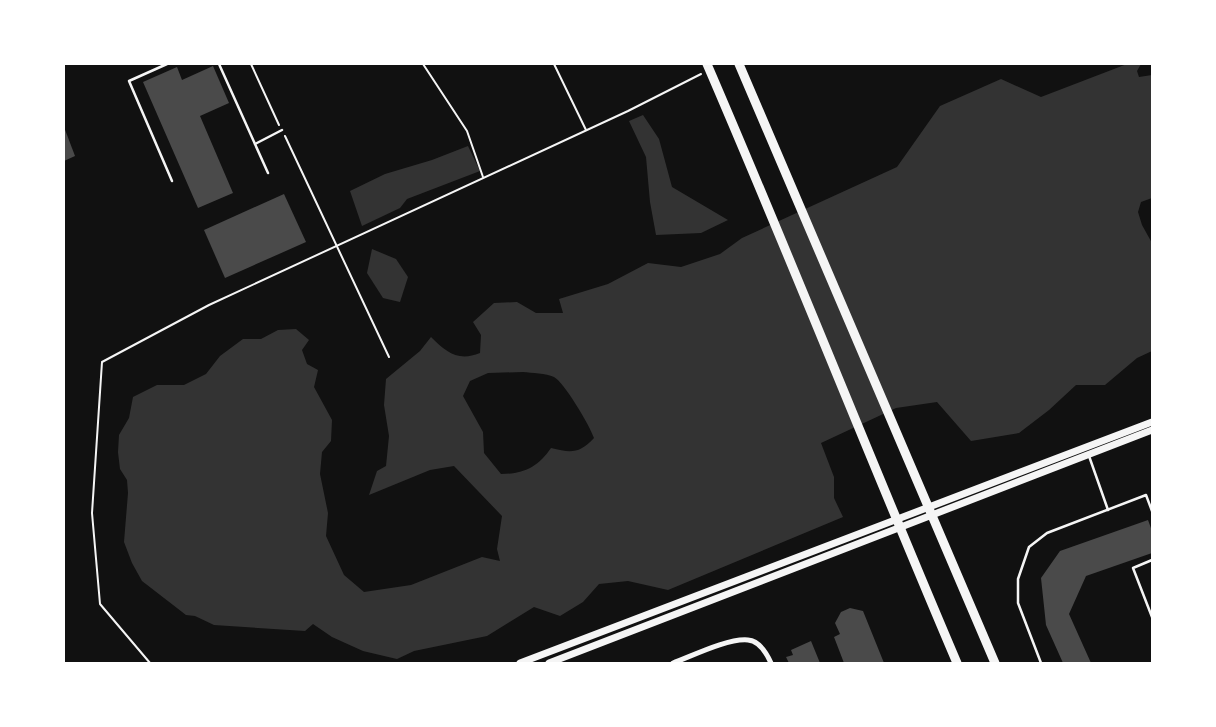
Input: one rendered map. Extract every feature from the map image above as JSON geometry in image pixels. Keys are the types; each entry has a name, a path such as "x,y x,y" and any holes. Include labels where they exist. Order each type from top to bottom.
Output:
{"main road":[{"path":"738,64 996,663"},
{"path":"709,67 897,524 957,663"}],"street":[{"path":"520,663 535,661 932,511 1087,451 1152,422"},
{"path":"1087,451 1152,430"},
{"path":"549,663 897,524"},
{"path":"674,663 726,643 748,640 764,649 772,663"}],"lane":[{"path":"167,64 129,80 172,181"},
{"path":"220,64 268,173"},
{"path":"254,144 282,130"},
{"path":"1087,451 1108,510"},
{"path":"1041,663 1018,602 1018,580 1029,547 1048,533 1146,495 1152,511"},
{"path":"1152,560 1133,568 1152,617"}],"path":[{"path":"251,64 389,356"},
{"path":"423,64 467,131 483,178"},
{"path":"554,64 586,130"},
{"path":"150,663 100,604 92,513 102,362 209,304 586,130 709,67"}],"shaded area":[{"path":"1127,64 1141,64 1137,71 1139,77 1152,75 1152,198 1141,202 1138,212 1142,225 1152,243 1152,351 1137,358 1105,385 1076,385 1049,410 1019,433 971,441 937,402 896,408 821,443 834,477 834,498 843,517 668,590 628,581 599,584 583,602 560,616 534,607 487,636 414,651 397,659 363,651 332,637 313,624 305,631 214,625 195,616 186,615 142,581 132,563 124,542 128,493 127,480 120,469 118,452 119,435 129,418 133,397 157,385 184,385 206,374 220,356 243,339 261,339 278,330 296,329 309,340 302,350 307,364 318,370 314,387 332,420 331,441 322,452 320,474 328,513 326,536 344,575 364,592 411,585 482,557 500,561 497,549 502,516 454,466 430,470 369,495 377,471 386,466 389,436 384,405 386,379 420,351 431,337 447,351 459,356 472,356 480,353 481,335 473,322 494,303 517,302 536,313 563,313 559,299 608,284 648,263 681,267 720,254 742,238 897,167 940,106 1001,79 1041,97","holes":["523,372 554,377 564,387 576,405 594,438 579,450 564,451 551,448 536,465 517,473 501,474 484,453 483,432 463,396 470,381 488,373"]},
{"path":"643,115 659,139 672,187 728,220 701,233 656,235 650,202 646,157 629,121"},
{"path":"468,146 480,171 407,199 400,208 362,226 350,191 385,174 432,160"},
{"path":"372,249 396,259 408,277 400,302 383,298 367,273"}],"building":[{"path":"213,66 229,103 200,116 233,193 198,208 143,82 177,67 182,80"},
{"path":"64,127 75,156 64,161"},
{"path":"284,194 306,242 225,278 204,230"},
{"path":"1148,520 1152,531 1152,553 1086,576 1069,614 1091,663 1063,663 1046,625 1041,578 1060,551"},
{"path":"850,608 863,611 884,663 844,663 834,637 840,634 835,623 841,612"},
{"path":"811,641 820,663 789,663 786,657 793,655 791,650"}]}
